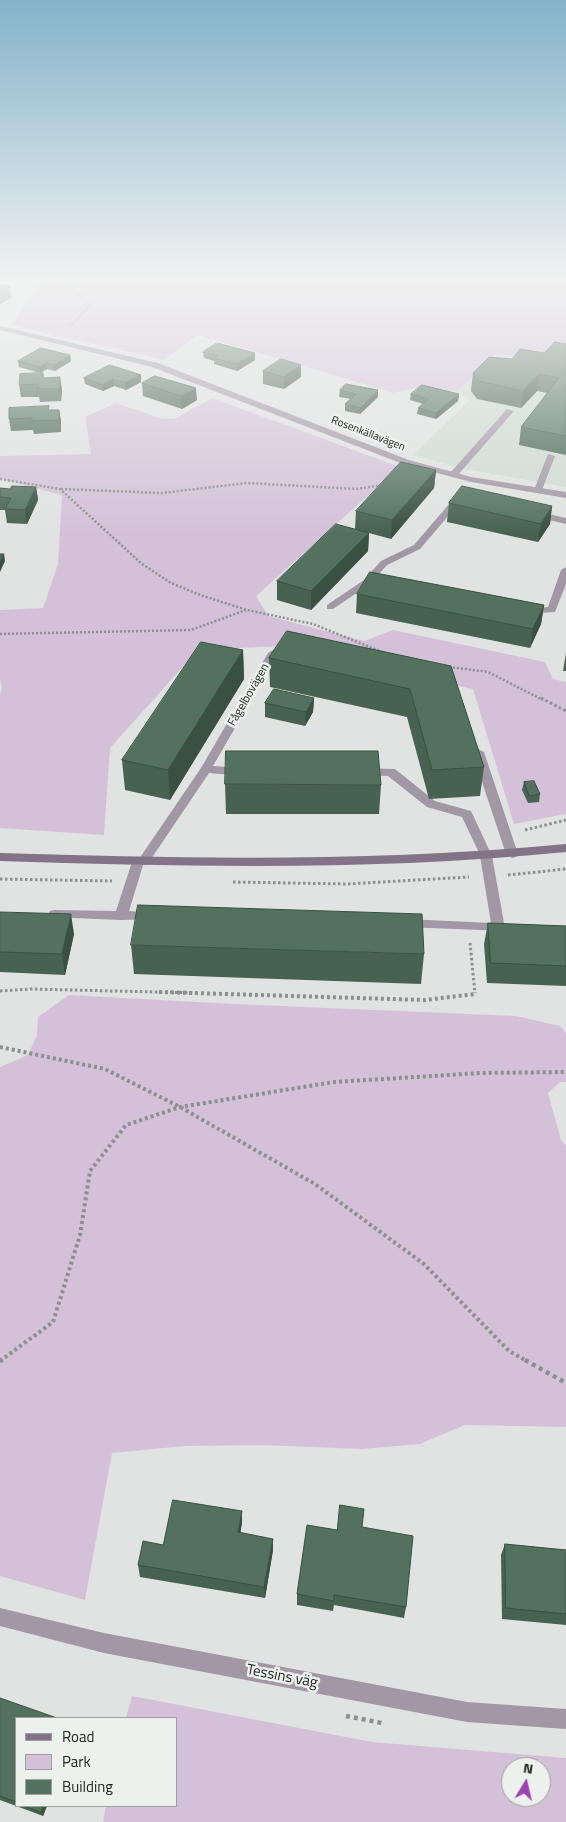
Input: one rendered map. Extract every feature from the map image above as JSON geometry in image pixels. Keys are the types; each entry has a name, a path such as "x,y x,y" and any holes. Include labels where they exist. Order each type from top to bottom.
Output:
{"street":[{"name":"Rosenkällavägen","path":"151,364 413,464 454,474 466,490 538,490 566,495"},
{"path":"454,474 510,411"},
{"path":"538,490 551,456"},
{"path":"330,607 371,583 384,563 417,547 466,490"},
{"path":"527,512 566,520"},
{"path":"517,613 552,610 566,570"},
{"name":"Fågelbovägen","path":"121,916 141,862 206,769 273,653 293,657"},
{"path":"474,739 512,854"},
{"path":"206,769 259,772"},
{"path":"354,772 391,772 431,804 468,814 486,856 498,927"},
{"path":"0,857 141,862 344,863 486,856 566,848"},
{"path":"37,914 160,917"},
{"path":"389,924 517,928"},
{"name":"Tessins väg","path":"0,1617 104,1643 467,1712 566,1718"}],"path":[{"path":"0,479 60,489 162,493 247,483 357,489 384,485 413,464"},
{"path":"60,489 142,564 171,583 203,596 247,610 313,624 384,652"},
{"path":"0,634 191,630 247,610"},
{"path":"442,666 488,672 566,711"},
{"path":"505,833 520,832 566,820"},
{"path":"0,991 31,989 104,990 425,1000 475,994 468,926"},
{"path":"0,1047 105,1068 180,1107 315,1184 424,1264 509,1351 566,1383"},
{"path":"0,1361 54,1322 80,1235 90,1171 126,1125 180,1107 334,1082 480,1073 566,1072"}],"shaded area":[{"path":"485,364 566,364 566,487 465,469 413,455 469,401 457,392"}],"green space":[{"path":"296,364 485,364 457,392 423,386 394,393"},
{"path":"212,398 400,467 256,596 268,616 364,641 393,630 545,662 553,679 566,682 566,814 514,824 473,689 282,646 198,650 110,748 104,835 0,828 0,694 2,688 0,679 0,610 43,608 58,564 62,495 0,479 0,456 91,454 85,417 116,403 159,418 174,419"},
{"path":"69,995 516,1016 560,1026 566,1033 566,1082 560,1082 548,1093 561,1140 566,1146 566,1427 465,1425 420,1444 362,1449 261,1445 184,1446 112,1453 85,1600 0,1576 0,1067 28,1055 37,1035 38,1017"},
{"path":"132,1696 372,1742 566,1758 566,1822 103,1822 106,1807 178,1807 178,1717 126,1717"}],"building":[{"path":"29,364 44,364 39,367"},
{"path":"273,364 301,365 284,377 263,371"},
{"path":"482,364 566,364 566,436 521,427 559,378 539,374 523,391 478,381 473,373"},
{"path":"110,365 141,375 125,383 113,379 102,385 84,378"},
{"path":"43,373 43,378 60,377 59,389 38,389 39,384 19,385 20,374"},
{"path":"155,376 196,388 181,396 142,383"},
{"path":"346,384 378,390 361,408 345,404 356,394 340,390"},
{"path":"422,385 459,394 436,413 418,408 429,399 411,394"},
{"path":"49,406 48,410 59,410 59,420 32,421 32,418 9,419 9,408"},
{"path":"401,462 436,470 392,520 356,511"},
{"path":"12,486 36,487 25,510 5,509 11,498 0,497 0,488 10,489"},
{"path":"462,486 552,506 541,524 449,503"},
{"path":"336,524 369,533 311,591 277,581"},
{"path":"0,554 4,554 0,562"},
{"path":"370,572 544,605 533,629 357,594"},
{"path":"287,631 451,666 484,767 432,770 410,689 269,658"},
{"path":"201,642 243,650 168,770 122,760"},
{"path":"274,689 314,698 306,712 265,703"},
{"path":"226,751 378,751 381,785 225,784"},
{"path":"534,781 540,794 529,796 524,782"},
{"path":"138,905 422,914 424,954 131,945"},
{"path":"0,912 71,914 62,954 0,952"},
{"path":"488,923 566,926 566,966 491,963"},
{"path":"173,1500 242,1511 238,1532 273,1539 264,1587 138,1565 143,1541 163,1545"},
{"path":"340,1505 364,1509 362,1527 413,1536 406,1607 334,1595 334,1601 297,1594 307,1525 337,1530"},
{"path":"505,1544 566,1550 566,1614 506,1608"},
{"path":"0,1698 54,1717 15,1717 15,1802 0,1796"},
{"path":"28,1807 43,1807 41,1812"}]}
